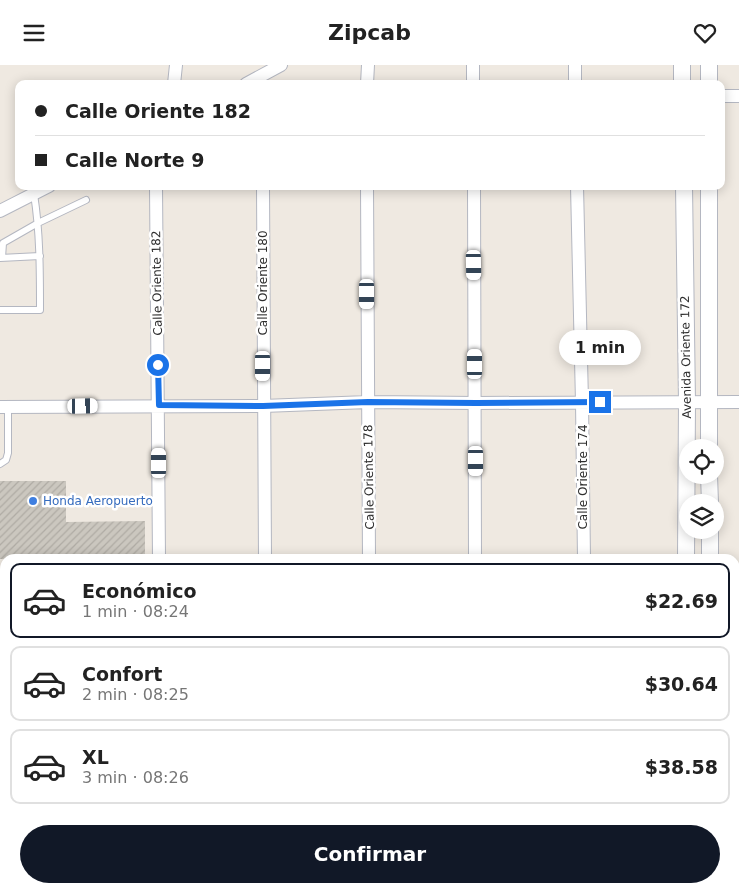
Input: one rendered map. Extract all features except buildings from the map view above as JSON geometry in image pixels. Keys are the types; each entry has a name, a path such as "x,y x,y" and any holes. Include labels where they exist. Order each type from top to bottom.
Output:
{"street":[{"path":"174,80 176,65"},
{"path":"253,80 281,65"},
{"path":"367,80 368,65"},
{"path":"473,65 473,80"},
{"path":"575,80 576,65"},
{"path":"682,65 682,80"},
{"path":"709,65 709,80"},
{"path":"725,96 739,96"},
{"path":"0,211 40,190"},
{"name":"Calle Oriente 182","path":"156,190 159,554"},
{"name":"Calle Oriente 180","path":"263,190 264,554"},
{"name":"Calle Oriente 178","path":"367,190 369,554"},
{"path":"474,190 475,554"},
{"name":"Calle Oriente 174","path":"577,190 584,554"},
{"name":"Avenida Oriente 172","path":"684,190 687,402 686,554"},
{"name":"Avenida Oriente 172","path":"709,190 709,439"},
{"path":"4,407 263,406 368,402 739,402"},
{"path":"710,539 710,554"}],"lane":[{"path":"0,310 40,310 40,256 34,193"},
{"path":"40,256 1,258 2,243 86,200"},
{"path":"0,463 6,460 8,453 4,407"}],"place":[{"name":"Honda Aeropuerto","path":"33,501"}],"route":[{"path":"158,365 159,405 263,406 368,402 600,402"}]}
